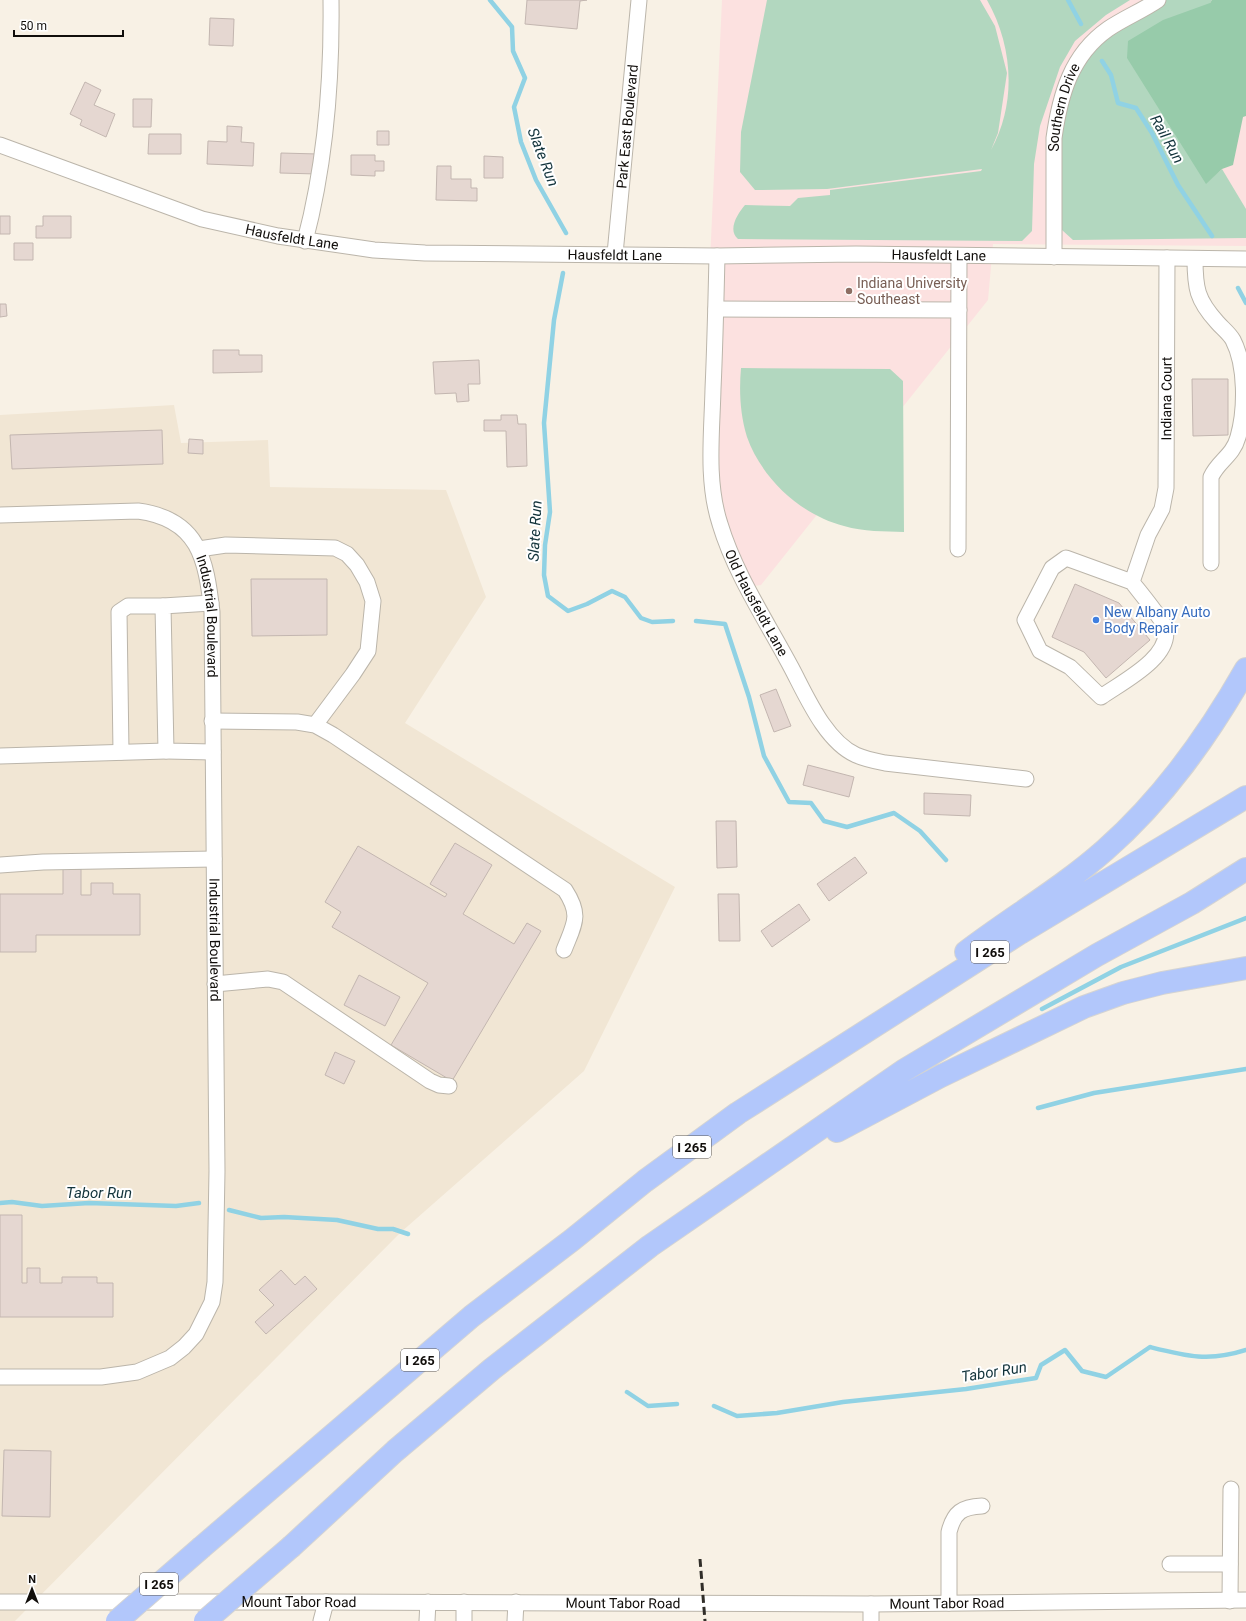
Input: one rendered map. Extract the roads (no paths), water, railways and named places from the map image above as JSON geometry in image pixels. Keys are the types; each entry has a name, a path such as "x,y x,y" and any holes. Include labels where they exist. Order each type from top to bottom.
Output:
{"highway":[{"path":"830,1053 990,934 1068,879 1105,850 1139,817 1170,783 1199,746 1246,669"},
{"name":"I 265","path":"117,1621 472,1316 572,1240 645,1181 738,1112 1020,933 1246,797"},
{"path":"205,1621 292,1546 395,1451 486,1374 650,1246 740,1182 903,1071 1097,955 1192,902 1246,869"},
{"path":"740,1182 940,1076 1084,1007 1123,993 1162,983 1246,968"}],"street":[{"path":"305,241 319,180 328,97 331,0"},
{"name":"Park East Boulevard","path":"614,254 639,0"},
{"name":"Southern Drive","path":"1054,257 1054,138 1066,81 1074,64 1089,46 1108,29 1158,0"},
{"name":"Hausfeldt Lane","path":"0,145 202,219 305,241 374,250 418,252 717,256 856,254 1196,258 1246,260"},
{"name":"Old Hausfeldt Lane","path":"717,256 711,462 715,503 719,523 733,560 816,712 833,737 843,747 855,755 869,760 1026,779"},
{"path":"958,549 959,256"},
{"name":"Indiana Court","path":"1132,582 1148,535 1162,510 1166,488 1167,258"},
{"path":"1196,258 1195,278 1199,298 1204,308 1232,338 1240,354 1243,369 1243,406 1238,438 1228,457 1214,469 1211,476 1211,563"},
{"path":"716,309 959,310"},
{"name":"Industrial Boulevard","path":"0,515 138,511 156,513 171,520 184,530 203,556 211,603 217,1171 215,1282 212,1302 206,1318 196,1334 184,1347 170,1358 137,1372 101,1377 0,1377"},
{"path":"198,549 226,545 336,548 347,554 357,565 367,582 373,601 368,651 315,725"},
{"path":"1066,558 1132,582 1165,627 1164,646 1154,660 1101,697 1070,667 1040,651 1026,620 1052,568 1066,558"},
{"path":"121,752 118,612 128,606 163,606 211,603"},
{"path":"163,606 166,751"},
{"path":"212,721 297,722 315,725 565,890 572,901 576,919 564,950"},
{"path":"0,756 166,751 213,752"},
{"path":"0,865 59,862 214,859"},
{"path":"215,984 268,979 283,982 430,1081 439,1085 448,1086"},
{"path":"1230,1601 1231,1489"},
{"path":"950,1603 949,1532 951,1522 966,1506 982,1506"},
{"path":"1170,1564 1230,1564"},
{"name":"Mount Tabor Road","path":"0,1602 871,1604 1246,1600"},
{"path":"320,1621 326,1602"},
{"path":"427,1621 428,1602"},
{"path":"464,1602 464,1621"},
{"path":"515,1621 516,1602"},
{"path":"871,1604 871,1621"}],"waterway":[{"name":"Slate Run","path":"490,0 512,27 513,51 525,78 514,107 521,142 536,180 566,233"},
{"name":"Rail Run","path":"1068,0 1081,24"},
{"name":"Rail Run","path":"1102,61 1111,75 1118,103 1136,108 1152,133 1178,185 1212,236"},
{"name":"Slate Run","path":"563,273 554,320 544,423 550,512 545,545 544,575 548,596 568,611 587,604 612,591 625,597 641,618 652,622 673,621"},
{"name":"Rail Run","path":"1238,288 1246,303"},
{"name":"Slate Run","path":"696,621 725,624 749,697 764,756 789,802 811,803 824,821 847,827 894,813 920,831 946,860"},
{"name":"Slate Run","path":"1042,1009 1121,967 1246,918"},
{"path":"1038,1108 1094,1093 1246,1069"},
{"name":"Tabor Run","path":"0,1203 12,1202 42,1206 89,1203 176,1206 199,1203"},
{"name":"Tabor Run","path":"229,1210 261,1218 284,1217 337,1220 378,1229 393,1229 408,1234"},
{"name":"Tabor Run","path":"714,1406 737,1416 777,1413 843,1402 966,1389 1036,1378 1041,1365 1065,1350 1082,1371 1106,1377 1150,1347 1186,1355 1209,1357 1233,1354 1246,1350"},
{"name":"Tabor Run","path":"627,1392 648,1406 677,1404"}],"railway":[{"path":"700,1559 705,1621"}],"place":[{"name":"Indiana University Southeast","path":"849,291"},
{"name":"New Albany Auto Body Repair","path":"1096,620"}]}
